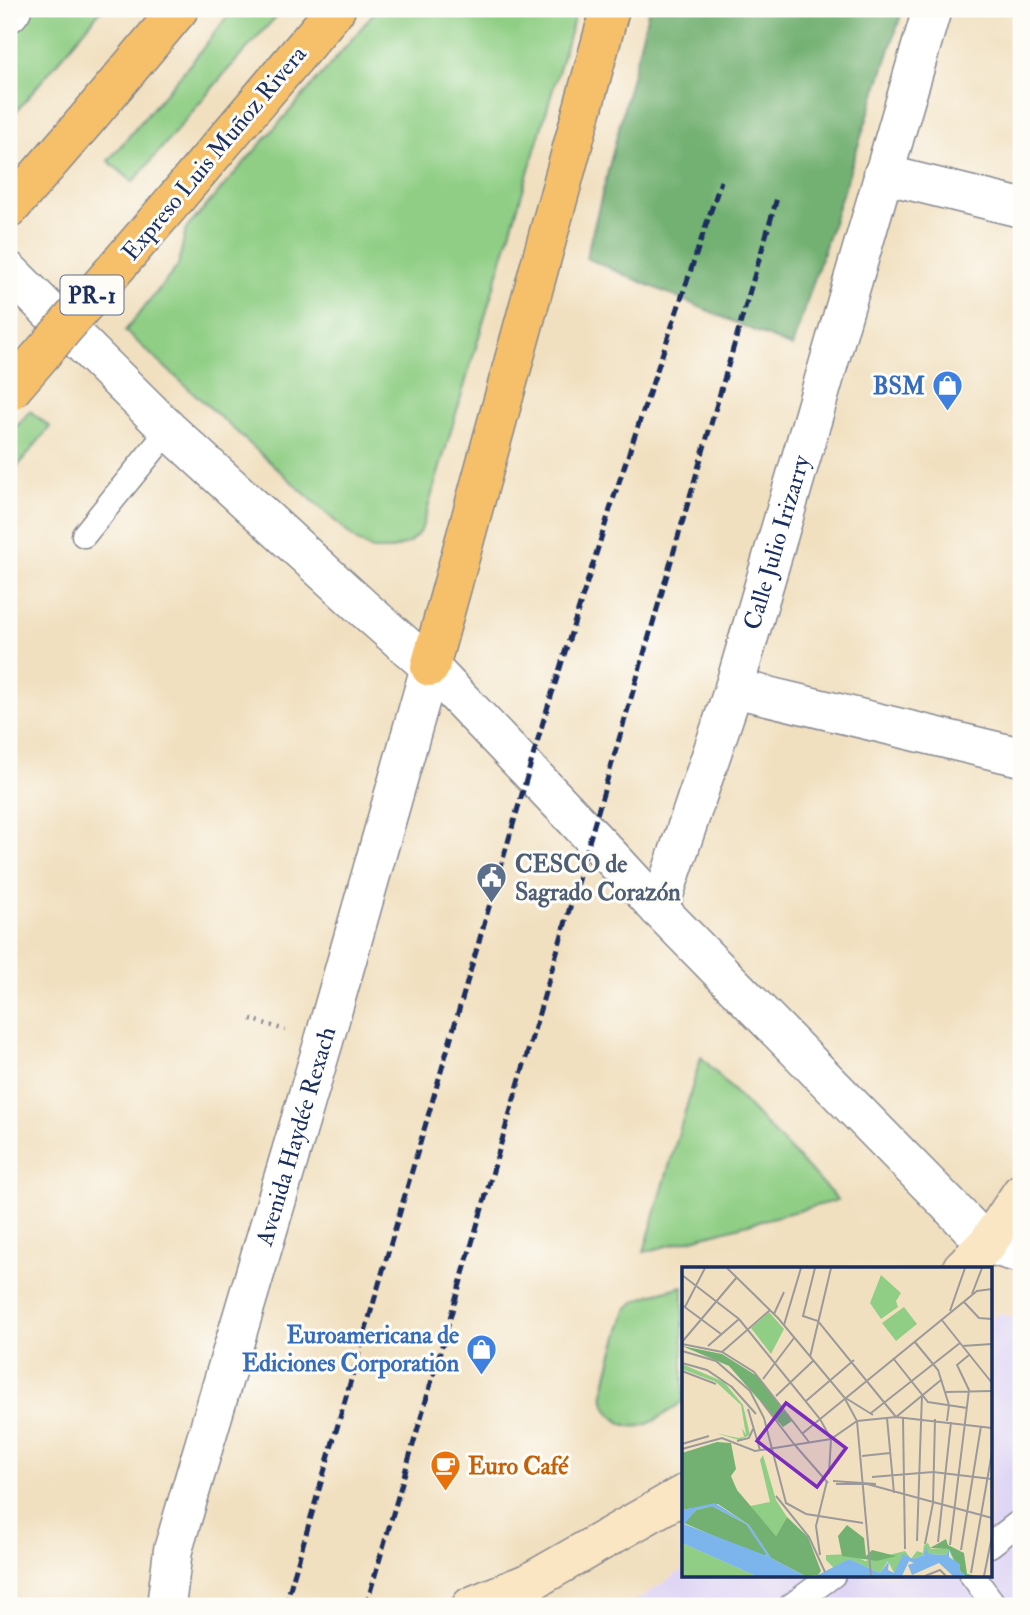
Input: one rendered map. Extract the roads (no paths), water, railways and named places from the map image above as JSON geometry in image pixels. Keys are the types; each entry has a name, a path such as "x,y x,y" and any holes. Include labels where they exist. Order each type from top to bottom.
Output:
{"highway":[{"path":"9,209 179,9"},
{"name":"Expreso Luis Muñoz Rivera","path":"9,392 336,9"},
{"path":"430,667 610,9"}],"main road":[{"path":"990,1255 1021,1193"},
{"path":"471,1606 530,1582 682,1495"}],"street":[{"name":"Calle Julio Irizarry","path":"659,909 734,688 932,9"},
{"path":"883,174 1021,208"},
{"path":"9,271 169,430 430,667 990,1255"},
{"name":"Avenida Haydée Rexach","path":"166,1606 173,1550 319,1057 430,667"},
{"path":"734,688 1021,757"}],"lane":[{"path":"84,536 169,430"},
{"path":"992,1543 1021,1521"},
{"path":"791,1606 832,1576"},
{"path":"973,1576 995,1606"}],"railway":[{"path":"285,1606 543,722 614,497 721,181"},
{"path":"366,1606 777,198"}],"place":[{"name":"BSM","path":"948,413"},
{"name":"CESCO de Sagrado Corazón","path":"492,905"},
{"name":"Euroamericana de Ediciones Corporation","path":"482,1376"},
{"name":"Euro Café","path":"445,1493"}]}
